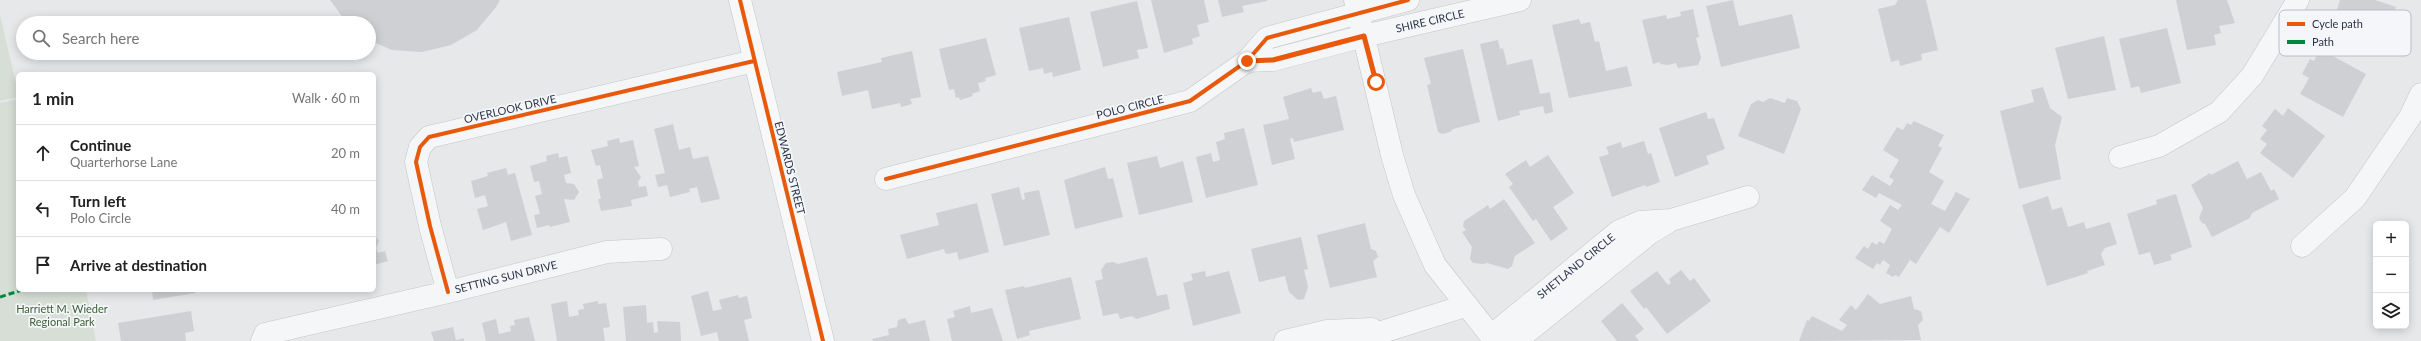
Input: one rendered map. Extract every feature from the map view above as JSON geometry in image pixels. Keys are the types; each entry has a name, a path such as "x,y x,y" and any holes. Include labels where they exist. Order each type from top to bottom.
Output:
{"main road":[{"name":"EDWARDS STREET","path":"740,0 823,341"}],"street":[{"path":"1408,0 1356,6 1392,155 1404,195 1434,265 1465,306 1493,338"},
{"name":"SHIRE CIRCLE","path":"1364,36 1520,0"},
{"path":"2292,10 2298,0"},
{"name":"POLO CIRCLE","path":"886,178 1190,101 1247,61 1266,38 1356,6"},
{"path":"2120,157 2159,146 2219,112 2252,76 2279,31"},
{"path":"1247,61 1273,60 1364,36"},
{"name":"OVERLOOK DRIVE","path":"448,292 430,226 416,162 420,147 429,137 754,60"},
{"path":"2302,246 2355,198 2410,117 2421,94"},
{"name":"SHETLAND CIRCLE","path":"1493,338 1619,231 1640,222 1671,220 1748,197"},
{"name":"SHETLAND CIRCLE","path":"1516,341 1650,232 1671,220"},
{"name":"SETTING SUN DRIVE","path":"262,341 265,334 448,292 607,252 661,249"},
{"path":"1353,341 1385,329 1465,306"},
{"path":"1286,341 1327,331 1385,329"}],"green space":[{"path":"0,15 16,83 16,97 0,101"},
{"name":"Harriett M. Wieder Regional Park","path":"16,99 16,292 86,292 96,341 0,341 0,103"}],"building":[{"path":"330,0 500,0 477,30 451,45 422,52 392,50 376,43 376,16 342,16"},
{"path":"1151,0 1204,0 1209,22 1197,25 1200,36 1192,39 1193,44 1164,53"},
{"path":"1218,0 1267,1 1242,6 1244,12 1222,17"},
{"path":"1733,0 1739,26 1792,14 1800,48 1721,67 1706,6"},
{"path":"1898,0 1926,0 1938,50 1921,54 1922,60 1900,66 1899,60 1891,62 1878,9 1895,5"},
{"path":"2176,0 2227,0 2235,23 2219,26 2221,33 2214,35 2216,45 2187,50"},
{"path":"2340,0 2375,0 2396,7 2395,10 2337,10"},
{"path":"1137,1 1148,48 1137,50 1139,58 1103,67 1090,12"},
{"path":"1693,9 1699,37 1696,38 1701,58 1698,65 1678,68 1676,63 1668,65 1660,64 1660,62 1653,64 1642,20 1666,15 1667,19 1681,16 1680,12"},
{"path":"1069,17 1081,70 1053,77 1052,72 1044,74 1043,68 1029,71 1019,28"},
{"path":"1579,19 1581,24 1590,22 1595,42 1599,41 1606,71 1627,66 1632,86 1569,98 1552,25"},
{"path":"2167,28 2181,83 2141,93 2139,86 2131,88 2119,39"},
{"path":"2104,36 2116,90 2068,99 2055,48"},
{"path":"986,38 996,75 985,78 986,81 978,83 980,91 972,94 973,96 960,100 959,97 956,98 954,89 949,90 939,49"},
{"path":"1498,40 1500,49 1503,48 1507,65 1532,59 1540,94 1550,92 1553,112 1545,114 1543,106 1519,111 1520,115 1498,121 1480,44"},
{"path":"1463,49 1480,122 1453,129 1450,132 1442,134 1438,132 1427,85 1431,84 1424,58"},
{"path":"912,51 921,97 910,99 912,104 901,107 900,103 872,109 868,90 842,96 837,72 882,62 881,58"},
{"path":"2316,56 2333,56 2366,74 2343,117 2300,94 2309,78 2302,74 2310,59 2314,61"},
{"path":"2043,87 2050,108 2062,117 2055,145 2061,179 2019,189 2000,111 2034,102 2031,90"},
{"path":"1311,88 1313,93 1321,91 1324,99 1336,96 1344,130 1294,142 1293,138 1290,139 1295,159 1272,165 1263,125 1289,119 1283,97"},
{"path":"1770,98 1785,103 1787,98 1797,101 1801,109 1784,154 1738,136 1751,104 1758,100 1763,102"},
{"path":"2288,108 2325,136 2293,178 2260,153 2267,144 2260,139 2267,130 2262,126 2275,109 2283,116"},
{"path":"1706,112 1708,119 1714,118 1725,149 1706,156 1709,164 1675,177 1659,128"},
{"path":"1914,121 1944,135 1938,146 1942,148 1929,172 1944,181 1931,204 1945,211 1956,192 1970,199 1949,233 1940,227 1916,264 1910,260 1899,277 1895,275 1893,277 1886,273 1890,265 1883,260 1880,265 1877,263 1873,269 1855,258 1864,246 1868,249 1872,242 1877,245 1879,241 1884,244 1892,229 1880,221 1890,205 1898,210 1902,205 1879,193 1876,198 1862,190 1872,175 1890,186 1894,180 1889,177 1899,160 1883,150 1897,127 1903,130 1907,123 1911,125"},
{"path":"673,124 679,150 690,147 693,159 708,156 720,199 701,203 697,187 689,189 690,192 670,197 667,185 658,187 655,175 665,173 654,129"},
{"path":"1244,128 1258,185 1206,198 1196,157 1211,153 1213,162 1220,160 1216,142 1225,139 1224,133"},
{"path":"619,138 620,143 633,140 639,166 634,167 641,177 638,182 639,187 646,186 648,196 631,200 632,206 601,211 598,199 601,199 597,180 603,178 600,165 596,166 591,150 608,146 607,141"},
{"path":"1644,141 1648,154 1651,153 1660,182 1646,187 1645,185 1612,197 1599,157 1609,154 1606,147 1621,142 1622,148"},
{"path":"558,153 559,158 567,156 571,173 564,175 566,183 574,184 579,192 574,200 564,199 570,222 550,227 549,225 537,228 534,215 540,214 535,196 542,194 539,181 534,182 530,166 547,161 546,156"},
{"path":"1548,155 1574,193 1553,207 1568,229 1551,241 1536,219 1533,221 1509,187 1513,184 1505,174 1526,160 1530,167"},
{"path":"1157,156 1160,168 1183,161 1193,202 1139,215 1127,163"},
{"path":"2238,161 2247,179 2261,172 2271,191 2274,189 2279,199 2252,213 2250,218 2212,237 2205,224 2202,223 2199,218 2203,208 2191,185 2210,173 2211,175"},
{"path":"1105,167 1108,179 1113,178 1123,217 1075,229 1064,180"},
{"path":"506,168 508,175 515,173 532,235 511,241 506,222 483,230 477,209 488,206 485,195 475,198 471,181 488,176 487,173"},
{"path":"1019,187 1022,200 1025,199 1024,193 1039,190 1050,235 1004,246 991,194"},
{"path":"2176,194 2192,247 2170,255 2172,260 2154,265 2150,252 2139,255 2127,214 2157,204 2156,200"},
{"path":"2048,196 2052,210 2062,207 2068,227 2084,222 2086,229 2110,222 2117,244 2105,248 2101,254 2105,265 2087,271 2088,273 2047,286 2022,205"},
{"path":"1504,199 1535,243 1515,256 1512,266 1508,269 1487,263 1473,263 1470,259 1472,247 1462,232 1466,230 1463,226 1464,221 1488,205 1490,209"},
{"path":"977,203 989,252 959,260 957,252 948,254 945,253 944,249 907,259 900,235 939,225 936,213"},
{"path":"1365,223 1371,249 1376,251 1378,257 1373,261 1377,277 1330,288 1317,235"},
{"path":"376,237 379,241 376,248"},
{"path":"1301,237 1308,269 1304,270 1308,287 1304,299 1298,300 1289,292 1285,276 1259,282 1251,249"},
{"path":"376,248 378,253 385,251 388,261 376,264"},
{"path":"1147,257 1157,296 1167,294 1170,309 1136,319 1132,316 1120,319 1118,313 1103,316 1095,281 1103,279 1101,270 1106,263 1113,262 1118,264"},
{"path":"1681,270 1690,281 1694,278 1711,301 1667,334 1646,307 1644,309 1630,291 1657,271 1668,285 1671,283 1669,279"},
{"path":"1205,271 1206,277 1229,271 1241,313 1193,326 1183,283 1193,280 1191,274"},
{"path":"1071,277 1081,319 1029,331 1030,335 1017,339 1005,290 1024,286 1025,288"},
{"path":"708,291 713,311 722,309 719,300 738,295 739,298 747,296 752,318 744,320 749,341 719,341 717,332 701,336 691,296"},
{"path":"152,292 195,292 195,293 153,300"},
{"path":"1868,294 1880,304 1911,296 1914,309 1921,311 1923,320 1918,325 1921,340 1799,341 1807,320 1809,321 1812,316 1842,331 1847,325 1839,320 1851,305 1856,310"},
{"path":"567,301 569,317 579,315 578,310 584,309 583,304 598,301 598,304 606,303 610,327 603,328 605,341 557,341 551,304"},
{"path":"1622,303 1644,329 1635,336 1639,341 1617,341 1601,321"},
{"path":"646,305 647,323 653,322 654,333 658,332 657,321 680,322 681,341 626,341 623,307"},
{"path":"970,306 971,313 992,308 1003,341 952,341 947,319 955,317 953,311"},
{"path":"191,311 194,331 185,333 186,341 121,341 118,323"},
{"path":"529,317 535,341 486,341 482,323 496,319 499,334 511,331 510,326 515,325 514,320"},
{"path":"905,318 909,324 925,320 930,341 873,341 872,339 889,335 888,329 897,327 898,320"},
{"path":"453,327 456,340 464,338 464,341 434,341 431,332"}],"marked path":[{"path":"0,297 16,292"}],"cycle path":[{"path":"740,0 823,341"},
{"path":"886,179 1190,101 1247,61 1267,38 1408,0"},
{"path":"448,292 430,226 416,162 420,147 429,137 754,61"}],"route":[{"path":"1247,61 1273,60 1364,36 1376,82"}]}
